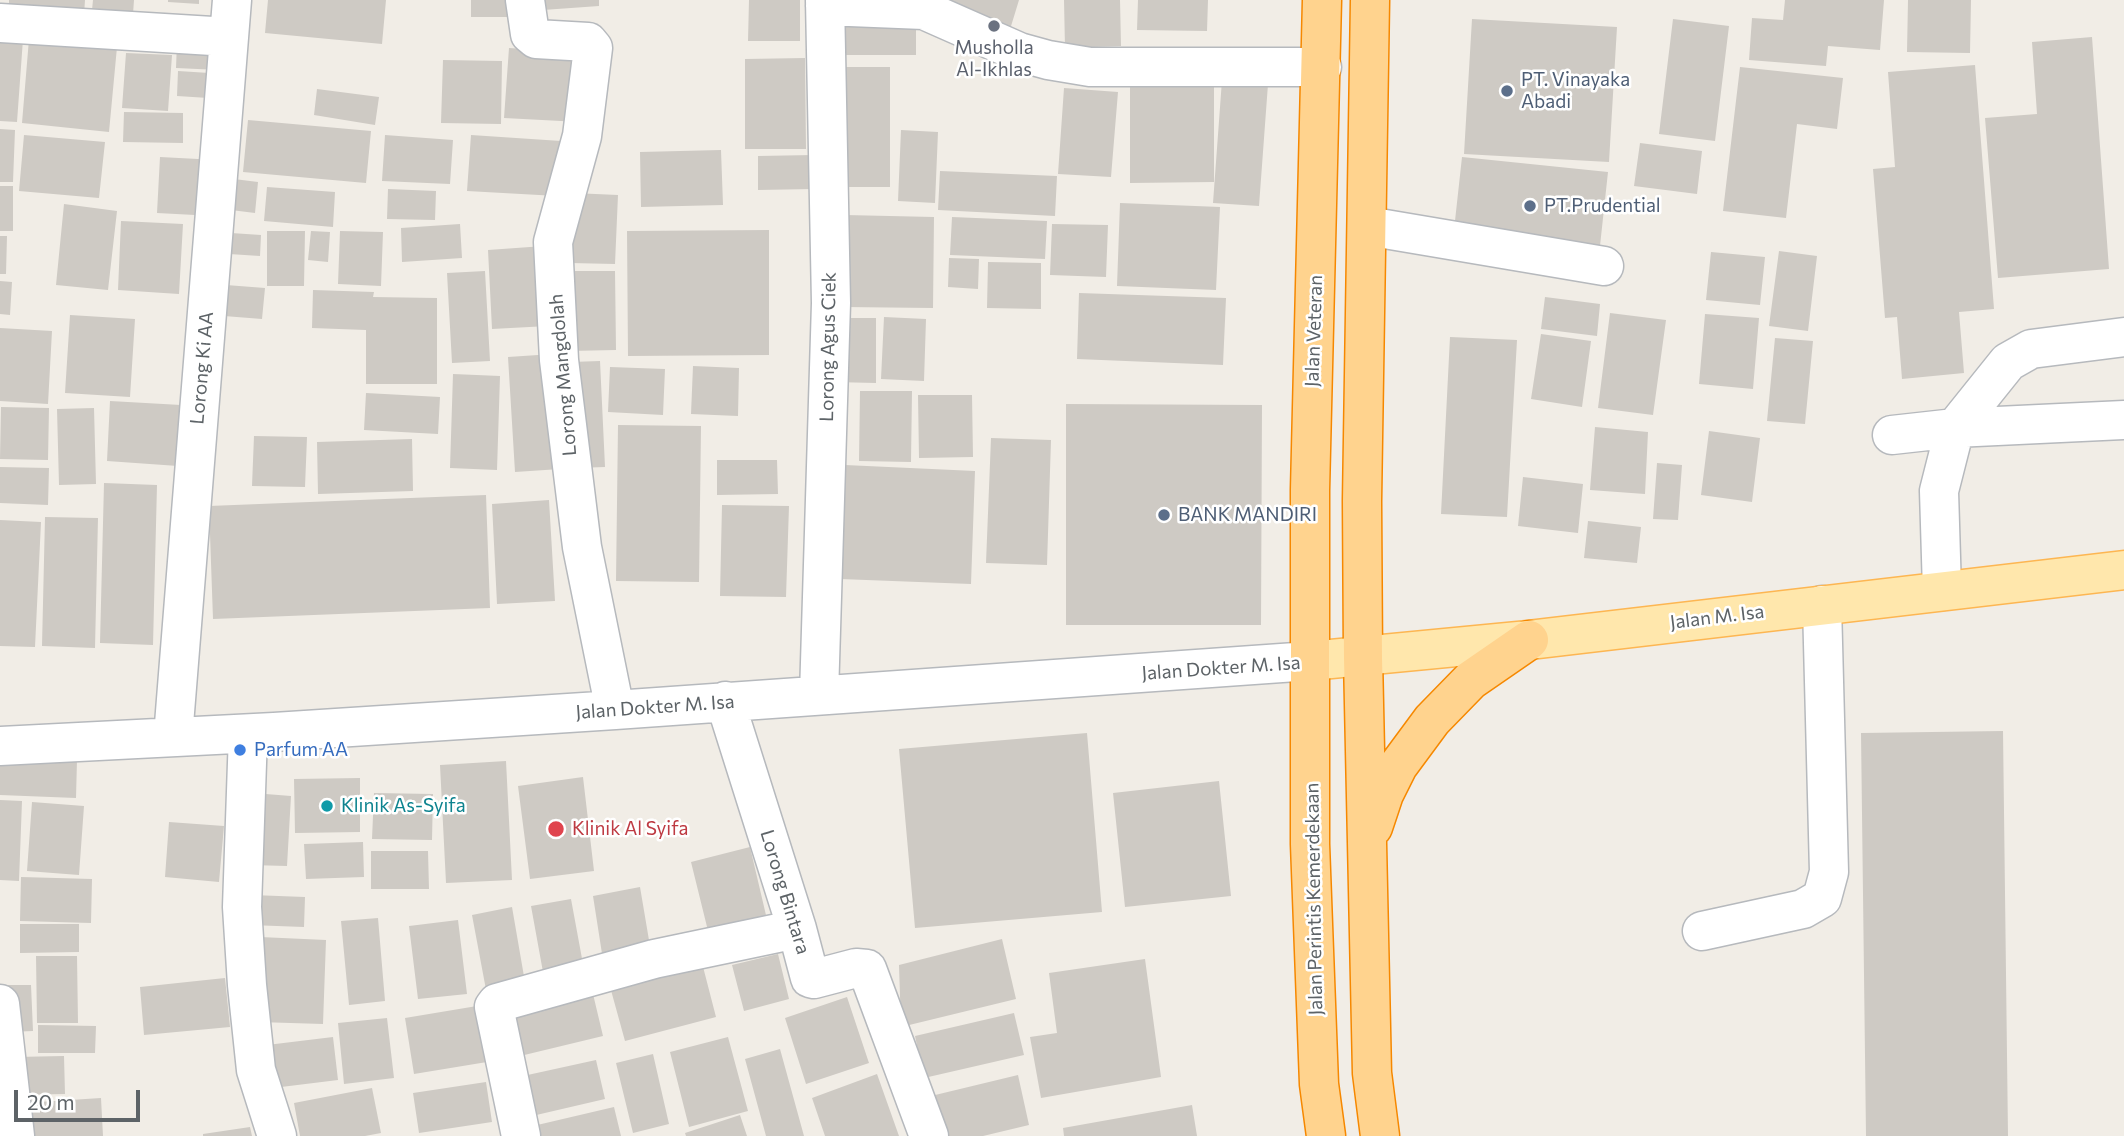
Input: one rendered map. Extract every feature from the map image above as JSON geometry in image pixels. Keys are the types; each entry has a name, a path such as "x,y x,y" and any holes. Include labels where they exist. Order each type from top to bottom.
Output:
{"highway":[{"name":"Jalan Veteran","path":"1310,662 1310,489 1322,0"},
{"path":"1370,0 1362,501 1363,658 1372,1073 1380,1136"},
{"path":"1367,843 1384,794 1398,766 1432,720 1471,680 1529,640"},
{"name":"Jalan Perintis Kemerdekaan","path":"1310,662 1310,844 1319,1084 1326,1136"},
{"path":"1319,1084 1372,1073"}],"main road":[{"name":"Jalan M. Isa","path":"1310,662 1529,640 2124,570"}],"street":[{"name":"Lorong Ki AA","path":"173,737 232,0"},
{"name":"Lorong Mangdolah","path":"525,0 530,34 536,39 589,42 593,48 582,136 553,243 559,360 582,547 615,710"},
{"path":"825,3 925,10 1019,52 1048,60 1090,66 1322,67"},
{"name":"Lorong Agus Ciek","path":"819,695 831,303 825,3"},
{"path":"0,23 229,37"},
{"path":"1367,226 1604,266"},
{"path":"1942,591 1939,491 1955,428 2008,362 2031,349 2124,337"},
{"path":"1892,435 1955,428 2124,420"},
{"path":"1702,931 1803,909 1822,898 1829,872 1822,605"},
{"name":"Jalan Dokter M. Isa","path":"0,746 248,734 1310,662"},
{"name":"Lorong Bintara","path":"725,701 810,978 862,967 870,974 929,1136"},
{"path":"248,734 242,908 247,985 256,1070 277,1136"},
{"path":"521,1136 494,1007 496,1003 654,959 797,929"},
{"path":"0,1004 15,1136"}],"building":[{"path":"9,0 85,0 84,15 9,9"},
{"path":"93,0 134,0 133,14 92,10"},
{"path":"199,0 199,4 168,2"},
{"path":"268,0 386,0 382,44 265,33"},
{"path":"471,0 520,0 520,17 471,17"},
{"path":"529,0 599,0 599,6 529,11"},
{"path":"749,0 800,0 800,41 748,41"},
{"name":"Musholla Al-Ikhlas","path":"950,0 1019,0 1008,36 945,17"},
{"path":"1064,0 1120,0 1121,46 1065,48"},
{"path":"1138,0 1208,0 1207,31 1137,30"},
{"path":"1785,0 1884,0 1880,50 1828,46 1826,66 1749,60 1752,18 1783,20"},
{"path":"1908,0 1971,0 1970,53 1907,52"},
{"path":"832,14 916,14 916,55 832,55"},
{"path":"1472,19 1617,27 1609,162 1464,154"},
{"path":"1673,19 1729,26 1715,141 1659,134"},
{"path":"0,37 23,39 17,122 0,121"},
{"path":"2092,37 2109,269 1998,278 1985,118 2037,114 2032,42"},
{"path":"29,39 117,47 109,132 22,123"},
{"path":"177,42 221,46 219,70 176,68"},
{"path":"509,48 585,53 580,122 504,118"},
{"path":"126,53 172,55 168,111 122,108"},
{"path":"805,58 806,149 745,149 745,59"},
{"path":"443,60 502,61 501,124 441,123"},
{"path":"1975,65 1994,309 1959,312 1964,373 1902,379 1897,317 1885,318 1873,169 1895,167 1888,72"},
{"path":"837,67 890,67 890,187 836,187"},
{"path":"1740,67 1843,78 1837,129 1797,124 1786,218 1723,211"},
{"path":"178,71 225,74 224,99 177,96"},
{"path":"1214,75 1214,182 1130,183 1130,76"},
{"path":"1222,80 1268,84 1259,206 1213,203"},
{"path":"1064,88 1118,92 1111,177 1058,174"},
{"path":"317,89 379,97 375,125 314,115"},
{"path":"124,112 183,113 183,143 123,142"},
{"path":"248,120 371,131 366,183 243,172"},
{"path":"0,129 15,130 13,182 0,182"},
{"path":"901,130 938,132 935,203 898,201"},
{"path":"24,135 105,142 99,198 19,191"},
{"path":"385,135 453,140 450,184 382,181"},
{"path":"471,135 561,141 557,196 467,191"},
{"path":"1640,143 1702,151 1697,194 1634,186"},
{"path":"721,150 723,205 641,207 640,152"},
{"path":"813,155 813,189 758,190 758,156"},
{"path":"160,157 217,160 214,216 157,213"},
{"name":"PT.Prudential","path":"1462,157 1608,172 1599,255 1453,239"},
{"path":"940,171 1057,176 1055,216 938,210"},
{"path":"234,179 258,182 255,213 231,210"},
{"path":"0,186 13,186 13,231 0,231"},
{"path":"267,187 335,192 333,227 264,221"},
{"path":"388,189 436,191 435,220 387,219"},
{"path":"573,193 618,195 615,264 570,263"},
{"path":"1120,203 1220,207 1216,290 1117,286"},
{"path":"64,204 117,211 108,290 56,285"},
{"path":"845,215 934,217 933,308 844,307"},
{"path":"952,217 1047,221 1045,259 950,255"},
{"path":"121,221 183,224 179,294 118,290"},
{"path":"460,224 462,258 402,262 401,228"},
{"path":"1052,224 1108,225 1106,277 1050,275"},
{"path":"769,230 769,355 628,356 627,231"},
{"path":"267,231 305,231 304,286 267,286"},
{"path":"311,231 330,232 328,262 308,260"},
{"path":"340,231 383,232 381,286 338,284"},
{"path":"231,233 261,235 260,256 229,254"},
{"path":"0,236 7,236 6,274 0,274"},
{"path":"544,246 548,326 492,329 488,250"},
{"path":"1779,251 1817,256 1808,331 1769,326"},
{"path":"1711,252 1765,257 1760,305 1706,300"},
{"path":"949,258 979,259 978,289 948,287"},
{"path":"988,262 1041,263 1041,309 987,308"},
{"path":"485,271 490,361 452,363 447,273"},
{"path":"568,271 615,271 616,350 569,351"},
{"path":"0,281 12,282 10,315 0,314"},
{"path":"226,285 265,288 262,319 224,316"},
{"path":"313,290 374,292 373,297 437,298 437,384 366,384 366,330 312,328"},
{"path":"1079,293 1226,298 1223,365 1077,359"},
{"path":"1545,297 1600,304 1597,336 1541,329"},
{"path":"1610,313 1666,320 1653,415 1598,408"},
{"path":"1705,314 1759,318 1753,389 1699,384"},
{"path":"70,315 135,319 130,397 65,393"},
{"path":"884,317 926,319 924,381 881,379"},
{"path":"834,318 876,318 876,383 833,382"},
{"path":"0,328 52,331 48,404 0,401"},
{"path":"1541,334 1591,341 1582,407 1531,399"},
{"path":"1450,337 1517,340 1507,517 1441,514"},
{"path":"1775,338 1813,341 1805,424 1767,421"},
{"path":"553,354 560,469 515,472 508,357"},
{"path":"600,361 605,467 576,468 571,362"},
{"path":"693,366 739,368 738,416 691,414"},
{"path":"610,367 665,369 663,415 608,412"},
{"path":"453,374 500,376 497,470 450,468"},
{"path":"860,391 912,391 911,462 859,461"},
{"path":"366,393 440,397 438,434 364,430"},
{"path":"918,395 972,395 973,457 919,458"},
{"path":"110,401 181,405 178,466 107,461"},
{"name":"BANK MANDIRI","path":"1066,404 1262,405 1261,625 1066,625"},
{"path":"1,407 49,408 48,460 0,459"},
{"path":"94,408 96,484 59,485 57,409"},
{"path":"618,425 701,426 699,582 616,581"},
{"path":"1595,427 1648,432 1645,494 1590,490"},
{"path":"1709,431 1760,438 1752,502 1701,495"},
{"path":"254,436 307,437 305,487 252,486"},
{"path":"991,438 1051,440 1047,565 986,563"},
{"path":"412,439 413,491 318,494 317,442"},
{"path":"717,460 777,460 778,494 717,495"},
{"path":"1657,463 1682,465 1678,520 1653,519"},
{"path":"845,465 975,471 971,584 840,579"},
{"path":"0,467 49,468 48,505 0,503"},
{"path":"1523,477 1583,484 1578,533 1518,526"},
{"path":"104,483 157,485 153,645 100,643"},
{"path":"486,495 490,608 213,619 209,506"},
{"path":"549,500 555,601 497,604 492,504"},
{"path":"722,505 789,506 786,597 720,596"},
{"path":"45,517 98,518 95,648 42,646"},
{"path":"0,520 41,522 35,647 0,646"},
{"path":"1588,521 1641,527 1637,563 1584,558"},
{"path":"2003,731 2008,1136 1866,1136 1861,733"},
{"path":"1087,733 1102,912 915,928 899,749"},
{"path":"0,757 77,760 76,798 0,795"},
{"path":"506,761 512,880 446,883 440,765"},
{"name":"Klinik Al Syifa","path":"583,777 594,871 530,879 518,786"},
{"name":"Klinik As-Syifa","path":"360,778 360,832 295,833 294,779"},
{"path":"1219,781 1231,896 1125,907 1113,793"},
{"path":"253,793 291,796 287,866 250,865"},
{"path":"374,793 433,794 432,840 372,839"},
{"path":"0,800 22,801 19,881 0,880"},
{"path":"32,802 84,806 79,875 27,871"},
{"path":"169,822 224,826 219,882 165,877"},
{"path":"363,842 364,877 306,879 304,844"},
{"path":"750,847 769,928 711,943 691,862"},
{"path":"371,851 428,851 429,889 371,889"},
{"path":"21,877 92,879 91,923 20,921"},
{"path":"640,887 651,952 603,960 593,896"},
{"path":"252,895 305,897 304,927 250,925"},
{"path":"571,899 583,964 543,972 531,906"},
{"path":"512,907 526,988 487,995 472,915"},
{"path":"378,918 385,1001 349,1005 341,921"},
{"path":"458,920 467,994 418,999 409,926"},
{"path":"20,924 79,924 79,952 20,953"},
{"path":"260,937 326,940 323,1024 258,1022"},
{"path":"1002,939 1016,999 901,1027 899,965"},
{"path":"778,954 789,999 744,1011 732,965"},
{"path":"36,956 77,956 78,1023 37,1023"},
{"path":"701,959 716,1017 625,1041 609,983"},
{"path":"1145,959 1161,1077 1041,1098 1030,1037 1057,1033 1049,973"},
{"path":"225,978 230,1027 144,1035 140,987"},
{"path":"8,985 31,985 33,1031 9,1032"},
{"path":"593,994 603,1036 516,1057 506,1016"},
{"path":"847,997 869,1063 806,1084 785,1018"},
{"path":"483,1005 493,1061 414,1074 405,1018"},
{"path":"1014,1013 1024,1055 924,1078 915,1036"},
{"path":"387,1018 394,1078 344,1084 338,1023"},
{"path":"38,1025 96,1026 95,1053 38,1053"},
{"path":"333,1037 338,1080 273,1088 267,1045"},
{"path":"728,1037 748,1111 689,1127 670,1052"},
{"path":"780,1049 804,1136 766,1136 745,1059"},
{"path":"653,1054 669,1124 633,1133 616,1063"},
{"path":"64,1056 65,1094 16,1095 15,1057"},
{"path":"596,1060 605,1099 532,1116 523,1076"},
{"path":"877,1074 899,1136 825,1136 812,1098"},
{"path":"1018,1075 1029,1125 983,1136 941,1136 931,1096"},
{"path":"486,1082 492,1122 419,1133 413,1093"},
{"path":"372,1088 381,1133 365,1136 300,1136 294,1103"},
{"path":"101,1098 103,1136 25,1136 23,1103"},
{"path":"1192,1105 1197,1136 1064,1136 1063,1128"},
{"path":"614,1107 621,1136 535,1136 533,1126"},
{"path":"740,1115 747,1136 686,1136 685,1133"},
{"path":"250,1127 252,1136 203,1136 203,1134"}],"place":[{"name":"Musholla Al-Ikhlas","path":"994,26"},
{"name":"PT. Vinayaka Abadi","path":"1507,91"},
{"name":"PT.Prudential","path":"1530,206"},
{"name":"BANK MANDIRI","path":"1164,515"},
{"name":"Parfum AA","path":"240,750"},
{"name":"Klinik As-Syifa","path":"327,806"},
{"name":"Klinik Al Syifa","path":"556,829"}]}
